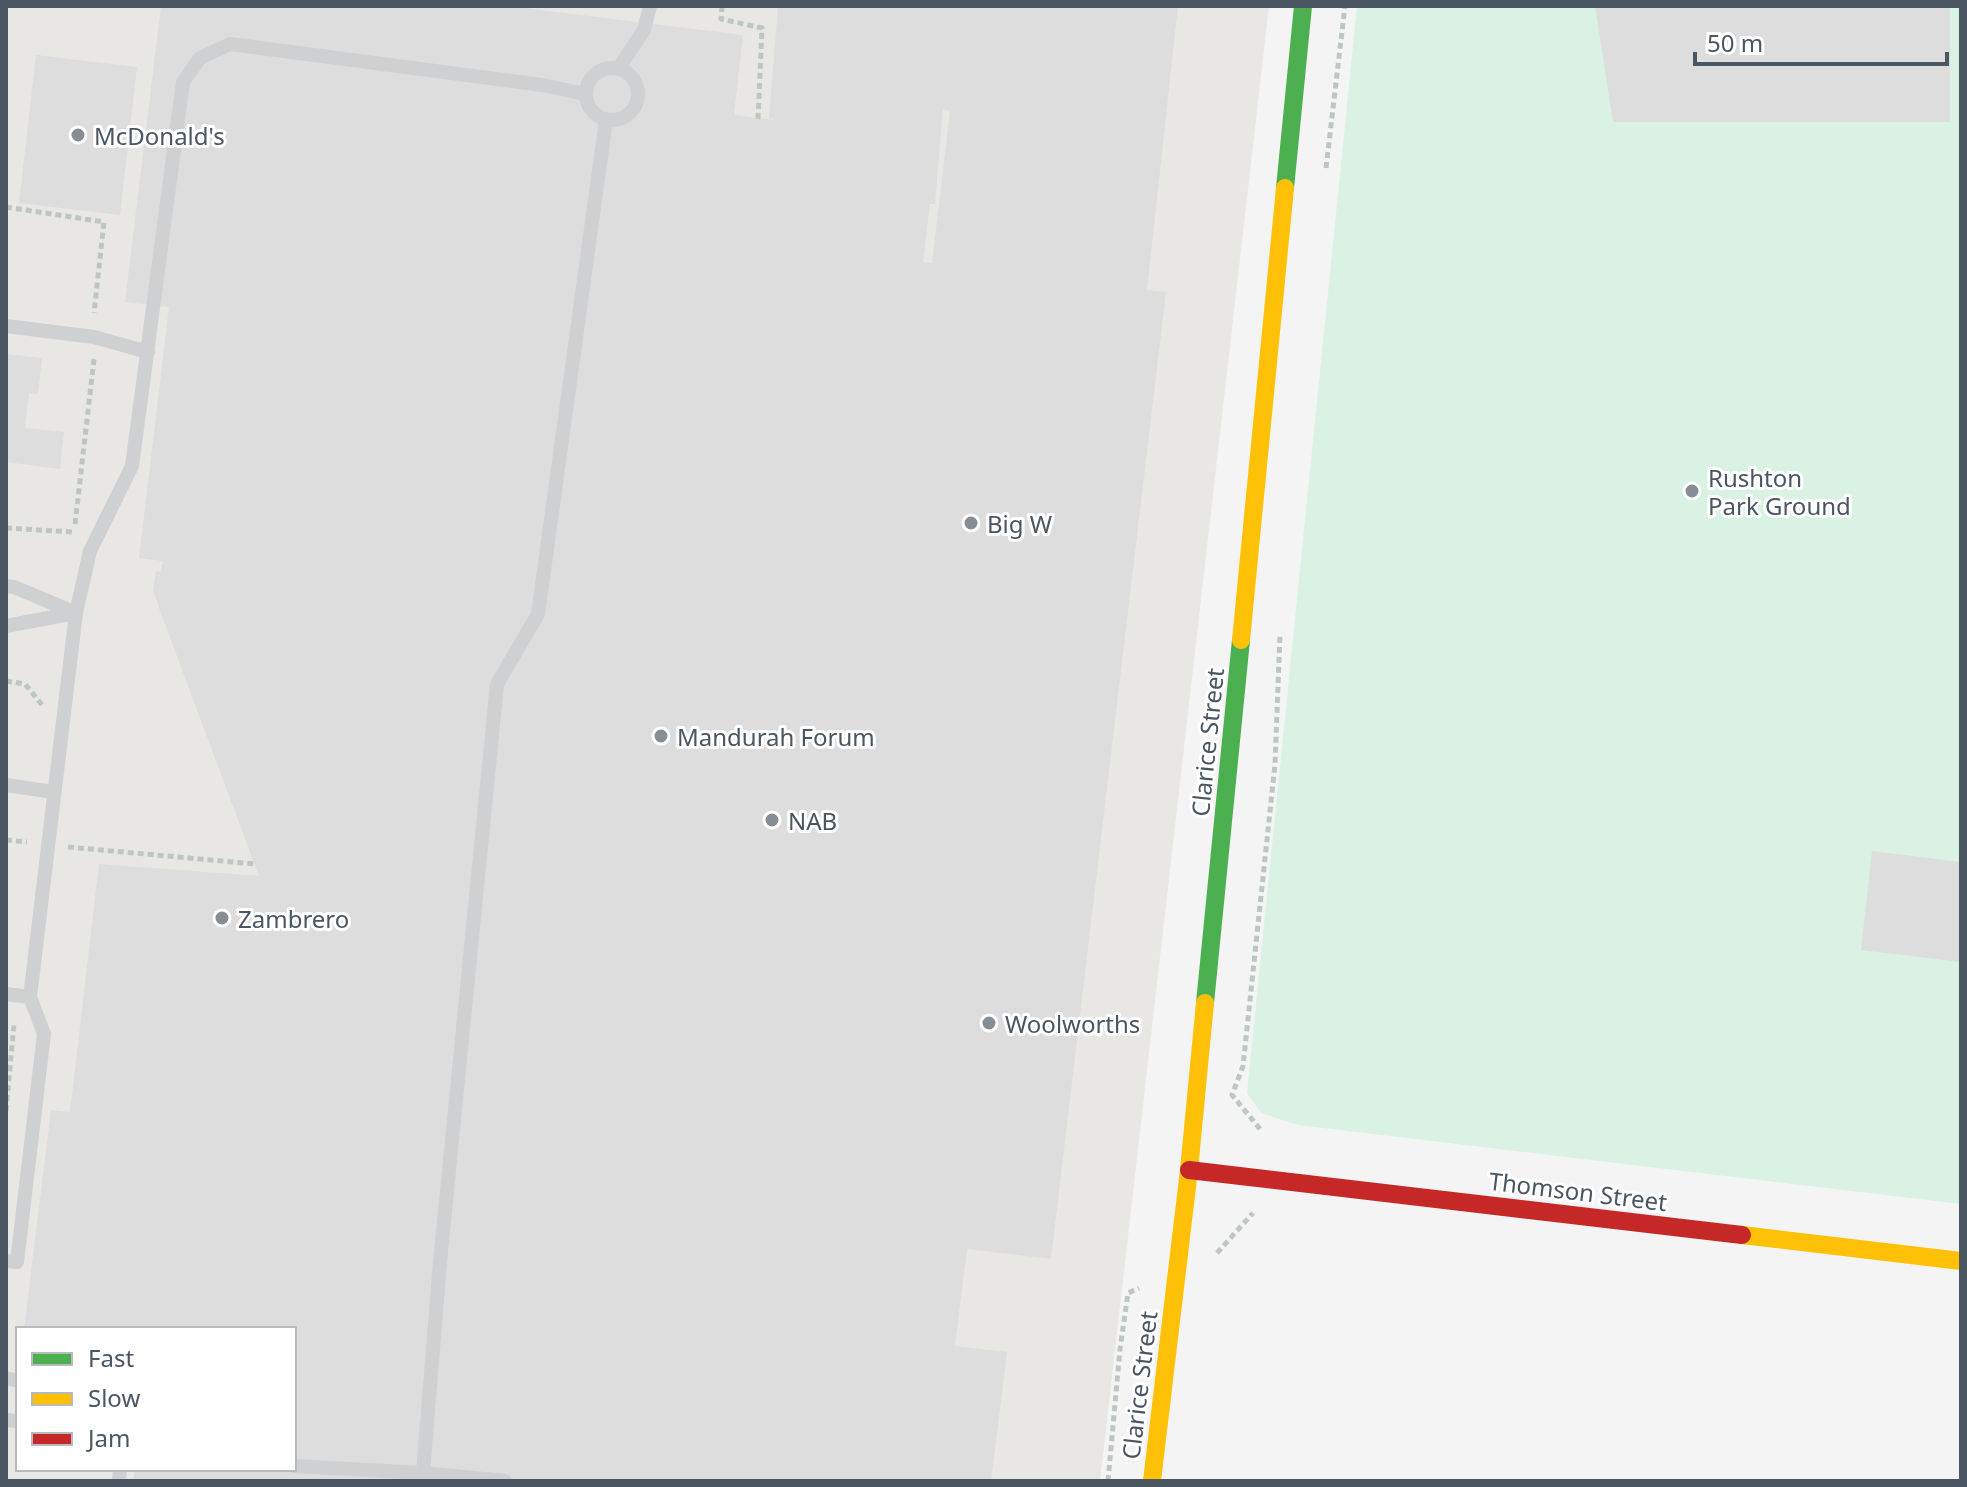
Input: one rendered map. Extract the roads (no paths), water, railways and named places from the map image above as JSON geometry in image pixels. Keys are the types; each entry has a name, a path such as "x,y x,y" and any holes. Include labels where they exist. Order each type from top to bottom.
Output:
{"street":[{"name":"Clarice Street","path":"1152,1481 1189,1170 1303,6"},
{"name":"Thomson Street","path":"1189,1170 1961,1261"}],"lane":[{"path":"618,69 644,30 650,6"},
{"path":"6,1261 17,1262 44,1034 30,997 76,613 90,551 132,466 183,82 200,58 230,44 542,85 585,94"},
{"path":"618,69 629,74 636,84 638,95 628,115 617,120 606,120 595,115 585,94 588,83 596,73 618,69"},
{"path":"423,1473 440,1262 497,684 538,614 606,120"},
{"path":"6,326 94,337 148,352"},
{"path":"6,586 76,613"},
{"path":"6,626 76,613"},
{"path":"6,785 54,792"},
{"path":"6,994 30,997"},
{"path":"296,1466 505,1481"}],"place":[{"name":"McDonald's","path":"78,135"},
{"name":"Rushton Park Ground","path":"1692,491"},
{"name":"Big W","path":"971,523"},
{"name":"Mandurah Forum","path":"661,736"},
{"name":"NAB","path":"772,820"},
{"name":"Zambrero","path":"222,918"},
{"name":"Woolworths","path":"989,1023"}]}
